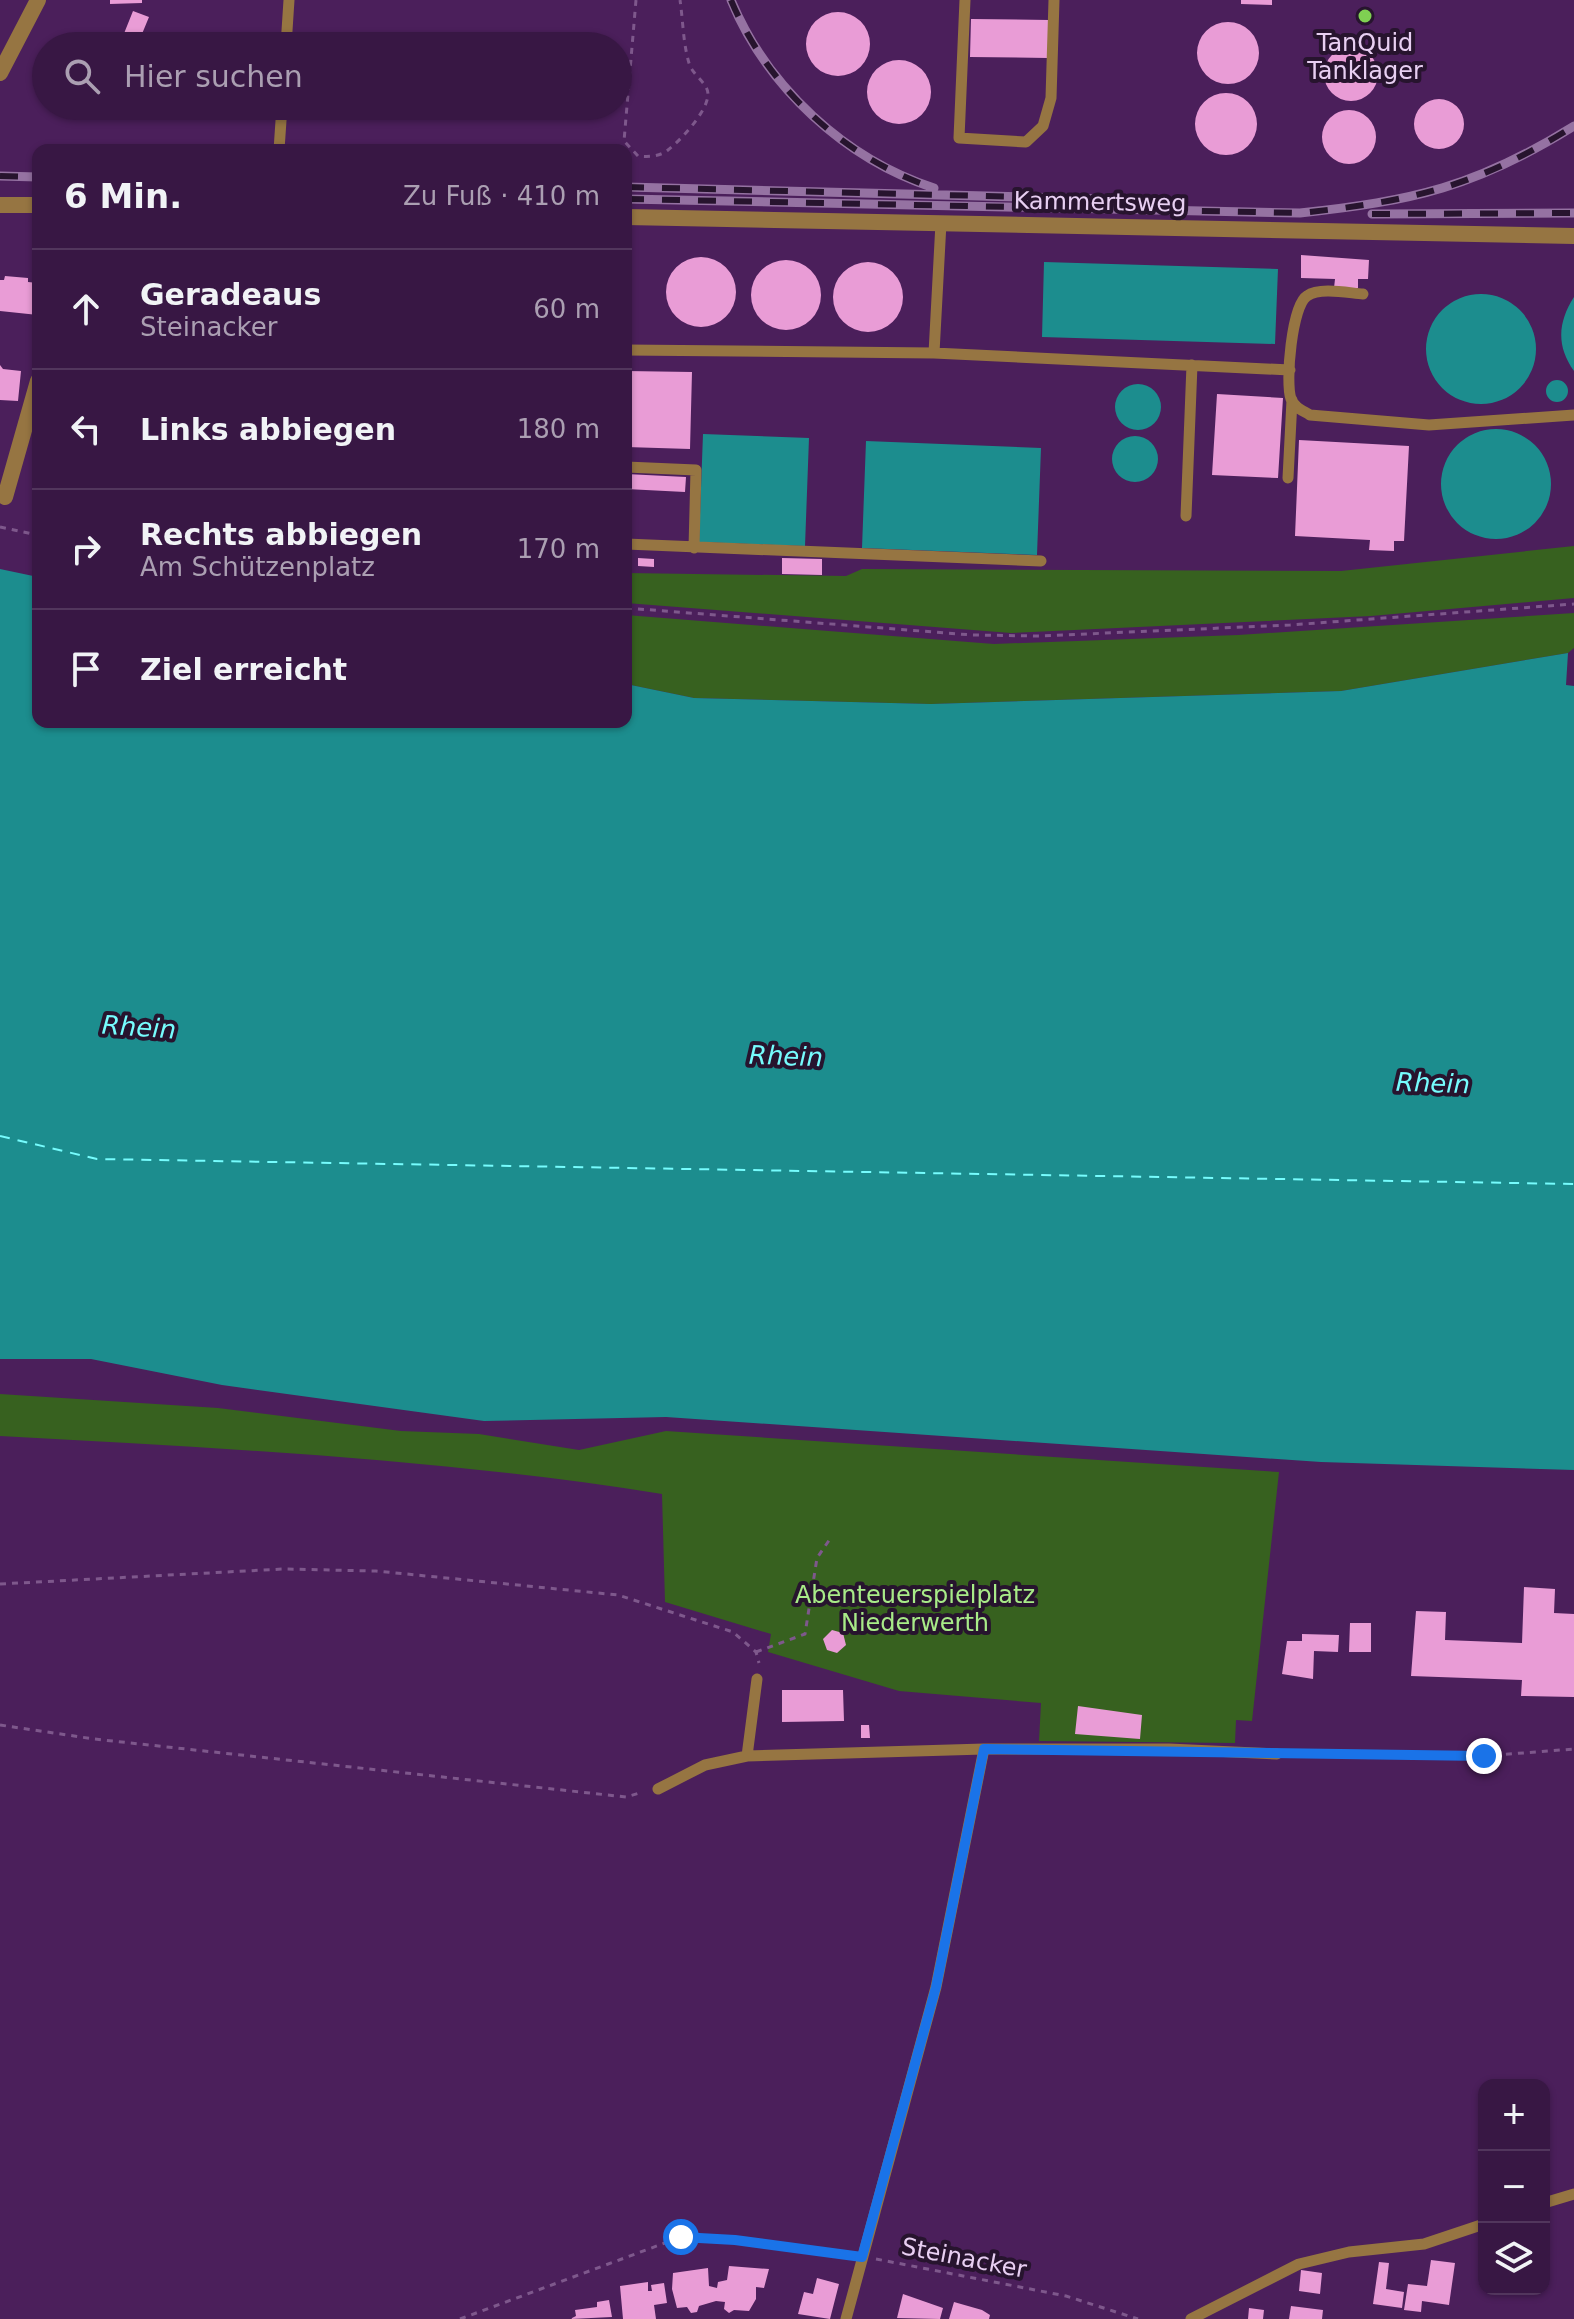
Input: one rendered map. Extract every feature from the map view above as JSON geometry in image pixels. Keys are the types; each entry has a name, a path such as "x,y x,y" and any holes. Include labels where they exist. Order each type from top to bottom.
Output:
{"street":[{"path":"0,73 38,0"},
{"path":"0,205 32,205"},
{"name":"Kammertsweg","path":"632,217 1574,236"},
{"path":"5,497 32,402"}],"lane":[{"path":"287,32 289,0"},
{"path":"965,0 959,138 1026,142 1043,126 1051,98 1054,0"},
{"path":"279,144 281,120"},
{"path":"934,353 941,223"},
{"path":"1288,478 1292,400 1290,370 1296,308 1307,295 1363,294"},
{"path":"632,350 934,353 1290,370"},
{"path":"1186,516 1192,365"},
{"path":"1292,400 1296,407 1310,415 1429,425 1574,415"},
{"path":"632,467 696,470 694,548"},
{"path":"632,544 1041,561"},
{"path":"747,1756 757,1679"},
{"path":"846,2319 936,1987 984,1749"},
{"path":"658,1789 705,1765 747,1756 984,1749 1169,1749 1277,1754"},
{"path":"1550,2201 1574,2194"},
{"path":"1191,2319 1299,2264 1349,2252 1424,2244 1478,2226"}],"path":[{"path":"632,47 636,0"},
{"path":"632,150 638,156 646,157 668,151 704,109 708,95 705,85 695,76 689,63 680,0"},
{"path":"626,120 624,141 627,144"},
{"path":"0,527 32,534"},
{"path":"632,608 972,635 1039,636 1290,625 1574,604"},
{"path":"756,1652 805,1634 817,1558 832,1536"},
{"path":"0,1584 283,1569 376,1571 618,1595 733,1632 756,1652 759,1660 757,1679"},
{"path":"0,1725 109,1741 626,1797 658,1789"},
{"path":"1277,1754 1484,1756 1574,1749"},
{"name":"Steinacker","path":"460,2319 681,2237 735,2240 862,2257 1066,2296 1138,2319"}],"green space":[{"path":"1574,546 1574,598 1371,616 1011,633 632,603 632,573 846,576 862,569 1341,571"},
{"path":"1574,613 1574,648 1568,653 1341,691 931,704 694,698 632,685 632,615 994,644 1238,635"},
{"name":"Abenteuerspielplatz Niederwerth","path":"0,1394 218,1408 401,1431 479,1434 579,1450 666,1431 1279,1472 1252,1721 1236,1720 1235,1743 1039,1741 1041,1703 899,1691 768,1652 771,1634 665,1602 662,1494 415,1463 0,1436"}],"water":[{"path":"1044,262 1278,269 1275,344 1042,337"},
{"path":"1481,294 1502,298 1520,310 1532,328 1536,349 1532,370 1520,388 1502,400 1481,404 1460,400 1442,388 1430,370 1426,349 1430,328 1442,310 1460,298"},
{"path":"1574,297 1574,371 1564,352 1561,334"},
{"path":"1553,380 1561,380 1568,391 1561,402 1553,402 1546,395 1546,387"},
{"path":"1138,384 1154,391 1161,407 1154,423 1138,430 1122,423 1115,407 1122,391"},
{"path":"1496,429 1517,433 1535,445 1547,463 1551,484 1547,505 1535,523 1517,535 1496,539 1475,535 1457,523 1445,505 1441,484 1445,463 1457,445 1475,433"},
{"path":"703,434 809,438 805,546 699,542"},
{"path":"1135,436 1151,443 1158,459 1151,475 1135,482 1119,475 1112,459 1119,443"},
{"path":"866,441 1041,448 1037,555 862,548"},
{"name":"Rhein","path":"0,569 32,576 32,728 632,728 632,685 694,698 931,704 1341,691 1568,653 1566,685 1574,686 1574,1470 1321,1462 666,1417 484,1421 222,1385 91,1359 0,1359"}],"building":[{"path":"110,0 142,0 142,3 110,4"},
{"path":"1241,0 1272,0 1272,5 1241,4"},
{"path":"133,11 149,17 143,32 125,32"},
{"path":"838,12 856,18 864,26 870,44 864,62 856,70 838,76 820,70 812,62 806,44 812,26 820,18"},
{"path":"971,19 1049,20 1048,58 970,57"},
{"path":"1228,22 1240,24 1250,31 1257,41 1257,65 1250,75 1240,82 1228,84 1216,82 1206,75 1199,65 1197,53 1199,41 1206,31 1216,24"},
{"path":"1351,47 1370,55 1378,74 1370,93 1351,101 1332,93 1324,74 1332,55"},
{"path":"899,60 917,66 925,74 931,92 925,110 917,118 899,124 881,118 873,110 867,92 873,74 881,66"},
{"path":"1226,93 1238,95 1248,102 1255,112 1255,136 1248,146 1238,153 1226,155 1214,153 1204,146 1197,136 1195,124 1197,112 1204,102 1214,95"},
{"path":"1439,99 1457,106 1464,124 1457,142 1439,149 1421,142 1414,124 1421,106"},
{"path":"1349,110 1368,118 1376,137 1368,156 1349,164 1330,156 1322,137 1330,118"},
{"path":"1301,255 1369,260 1368,279 1358,279 1358,288 1334,288 1335,279 1301,278"},
{"path":"701,257 726,267 736,292 726,317 701,327 676,317 666,292 676,267"},
{"path":"786,260 811,270 821,295 811,320 786,330 761,320 751,295 761,270"},
{"path":"868,262 893,272 903,297 893,322 868,332 843,322 833,297 843,272"},
{"path":"5,276 28,278 28,282 32,282 32,314 0,311 0,280 4,280"},
{"path":"0,365 3,369 21,371 18,401 0,400"},
{"path":"632,371 692,372 690,449 632,447"},
{"path":"1217,394 1283,398 1278,478 1212,475"},
{"path":"1299,440 1409,446 1404,541 1394,541 1394,551 1369,550 1370,540 1295,536"},
{"path":"632,474 686,477 685,492 632,489"},
{"path":"638,558 654,559 654,567 638,566"},
{"path":"782,558 822,559 822,575 782,574"},
{"path":"1524,1587 1555,1589 1554,1613 1574,1614 1574,1697 1521,1696 1522,1680 1411,1676 1416,1611 1446,1612 1445,1640 1522,1643"},
{"path":"1350,1623 1371,1623 1371,1652 1349,1652"},
{"path":"832,1630 843,1633 846,1645 837,1653 827,1650 823,1639"},
{"path":"1302,1634 1339,1635 1338,1652 1314,1651 1313,1679 1282,1674 1287,1641 1302,1641"},
{"path":"782,1690 843,1690 844,1721 782,1722"},
{"path":"1078,1706 1142,1715 1140,1739 1075,1734"},
{"path":"861,1725 869,1725 870,1738 861,1738"},
{"path":"1431,2260 1455,2263 1449,2305 1422,2301 1421,2312 1404,2310 1408,2284 1427,2286"},
{"path":"1379,2262 1389,2263 1386,2289 1404,2292 1402,2308 1373,2304"},
{"path":"729,2266 769,2269 764,2288 756,2287 756,2299 749,2311 734,2310 729,2313 724,2309 725,2302 716,2301 699,2306 697,2312 691,2313 687,2307 677,2308 672,2289 673,2273 708,2268 709,2286 717,2288 718,2282 727,2280"},
{"path":"1301,2270 1322,2273 1320,2294 1299,2291"},
{"path":"817,2278 839,2284 830,2319 798,2314 804,2292 813,2294"},
{"path":"648,2282 648,2291 652,2291 651,2285 664,2283 667,2303 654,2305 656,2319 623,2319 620,2286"},
{"path":"903,2294 943,2308 940,2319 897,2318"},
{"path":"609,2300 612,2317 570,2319 576,2316 575,2310 597,2307 597,2302"},
{"path":"954,2302 982,2310 990,2315 989,2319 949,2319"},
{"path":"1291,2306 1323,2310 1322,2319 1289,2319"},
{"path":"1249,2308 1264,2310 1263,2319 1248,2319"}],"ferry route":[{"path":"0,1136 97,1159 1574,1184"}],"railway":[{"path":"731,0 765,62 813,116 870,159 934,188"},
{"path":"632,199 1300,213 1377,203 1443,188 1506,164 1574,126"},
{"path":"0,176 32,177"},
{"path":"632,187 1142,200"},
{"path":"1372,214 1574,213"}],"place":[{"name":"TanQuid Tanklager","path":"1365,16"}],"route":[{"path":"681,2237 711,2237 862,2257 936,1987 984,1749 1169,1749 1328,1756 1484,1756"}]}
